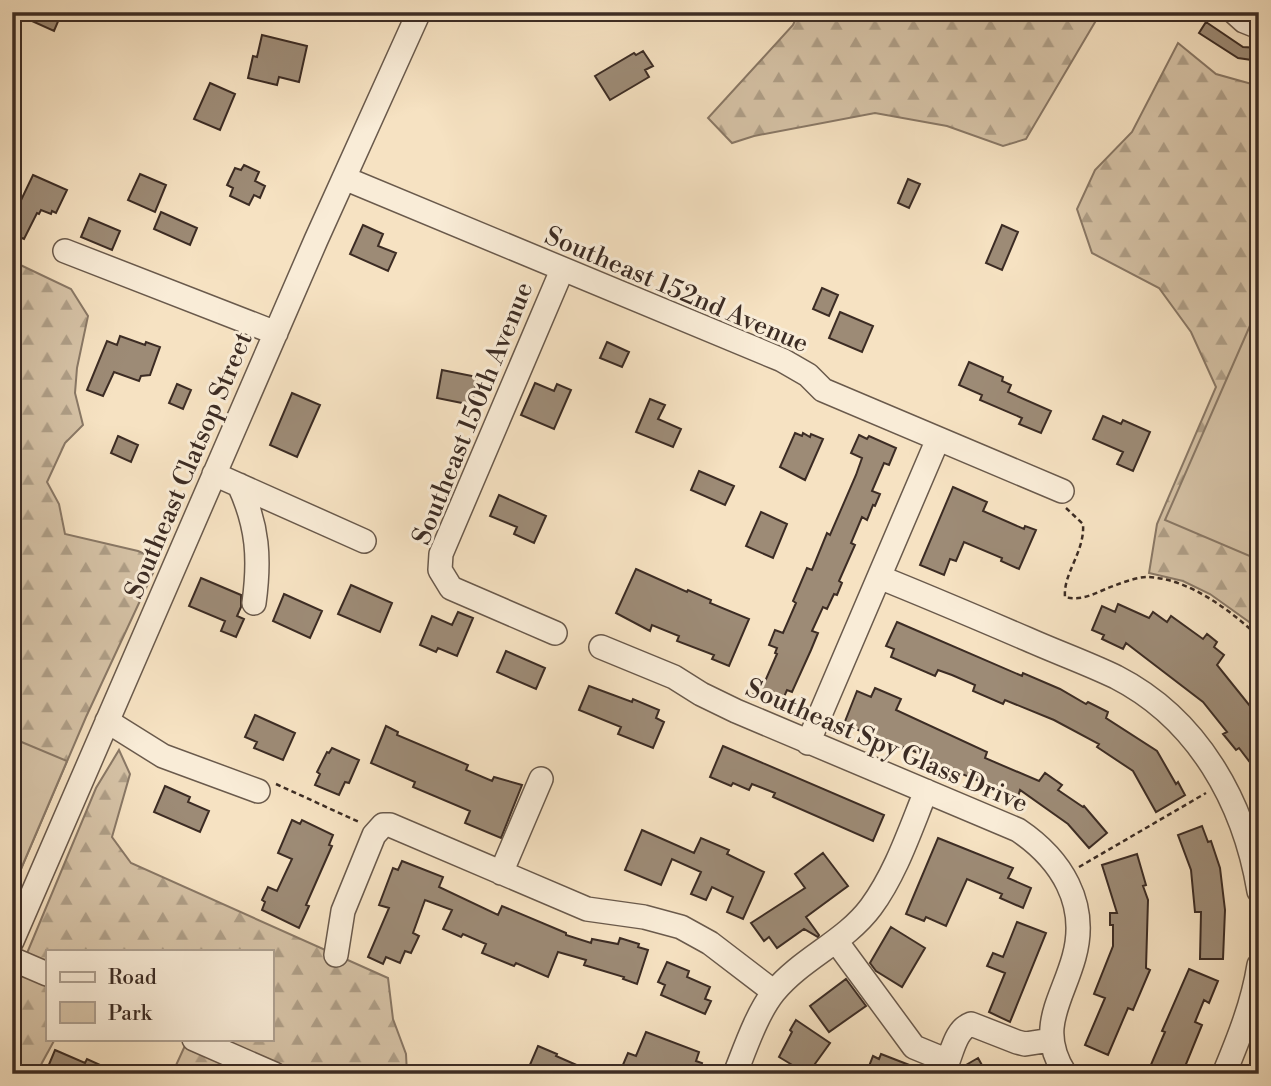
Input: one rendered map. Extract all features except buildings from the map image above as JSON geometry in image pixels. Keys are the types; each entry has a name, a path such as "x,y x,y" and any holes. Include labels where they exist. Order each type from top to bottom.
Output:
{"street":[{"name":"Southeast Clatsop Street","path":"12,942 276,332 419,12"},
{"path":"1234,12 1244,21 1259,27"},
{"name":"Southeast 152nd Avenue","path":"344,178 782,360 808,375 823,390 1062,491"},
{"path":"65,251 276,332"},
{"name":"Southeast 150th Avenue","path":"555,633 451,588 440,570 441,554 562,270"},
{"path":"808,743 938,439"},
{"path":"214,474 364,541"},
{"path":"239,485 248,504 259,567 254,603"},
{"path":"879,577 1117,678 1177,720 1205,754 1223,783 1253,858 1259,891"},
{"name":"Southeast Spy Glass Drive","path":"601,647 674,677 718,703 808,743 1018,830 1048,853 1064,875 1075,905 1077,943 1074,959 1052,1016 1051,1040"},
{"path":"107,721 163,756 258,791"},
{"path":"501,873 541,779"},
{"path":"735,1074 765,1006 774,992 855,925 883,888 926,791"},
{"path":"336,955 343,911 374,835 381,826 396,827 587,909 644,917 681,927 710,943 774,992"},
{"path":"836,941 914,1047 948,1061 960,1033 965,1026 971,1024 1025,1044 1051,1040 1065,1074"},
{"path":"12,959 46,974"},
{"path":"1224,1074 1244,1025 1259,965"},
{"path":"196,1040 274,1074"}],"path":[{"path":"1062,491 1066,510 1083,524 1084,535 1064,586 1065,597 1075,599 1093,595 1117,584 1146,577 1177,583 1209,598 1259,637"},
{"path":"258,791 274,783 336,810 345,817 381,826"},
{"path":"1064,875 1223,783"}],"green space":[{"path":"799,12 1101,12 1026,139 1003,146 947,126 875,113 754,136 732,143 708,118 793,25"},
{"path":"1178,43 1216,74 1259,86 1259,629 1210,594 1183,581 1149,573 1157,524 1216,387 1191,332 1159,288 1092,253 1077,209 1095,170 1132,132"},
{"path":"12,261 71,289 88,316 77,368 75,393 83,425 65,443 47,482 59,504 65,534 138,551 159,560 86,717 12,890"},
{"path":"1259,305 1259,560 1165,520"},
{"path":"12,738 67,761 12,890"},
{"path":"119,750 130,774 112,837 131,863 388,978 393,1019 406,1054 407,1074 172,1074 188,1040 273,1040 273,950 46,950 46,1040 54,1040 36,1074 12,1074 12,989 96,788"}]}
